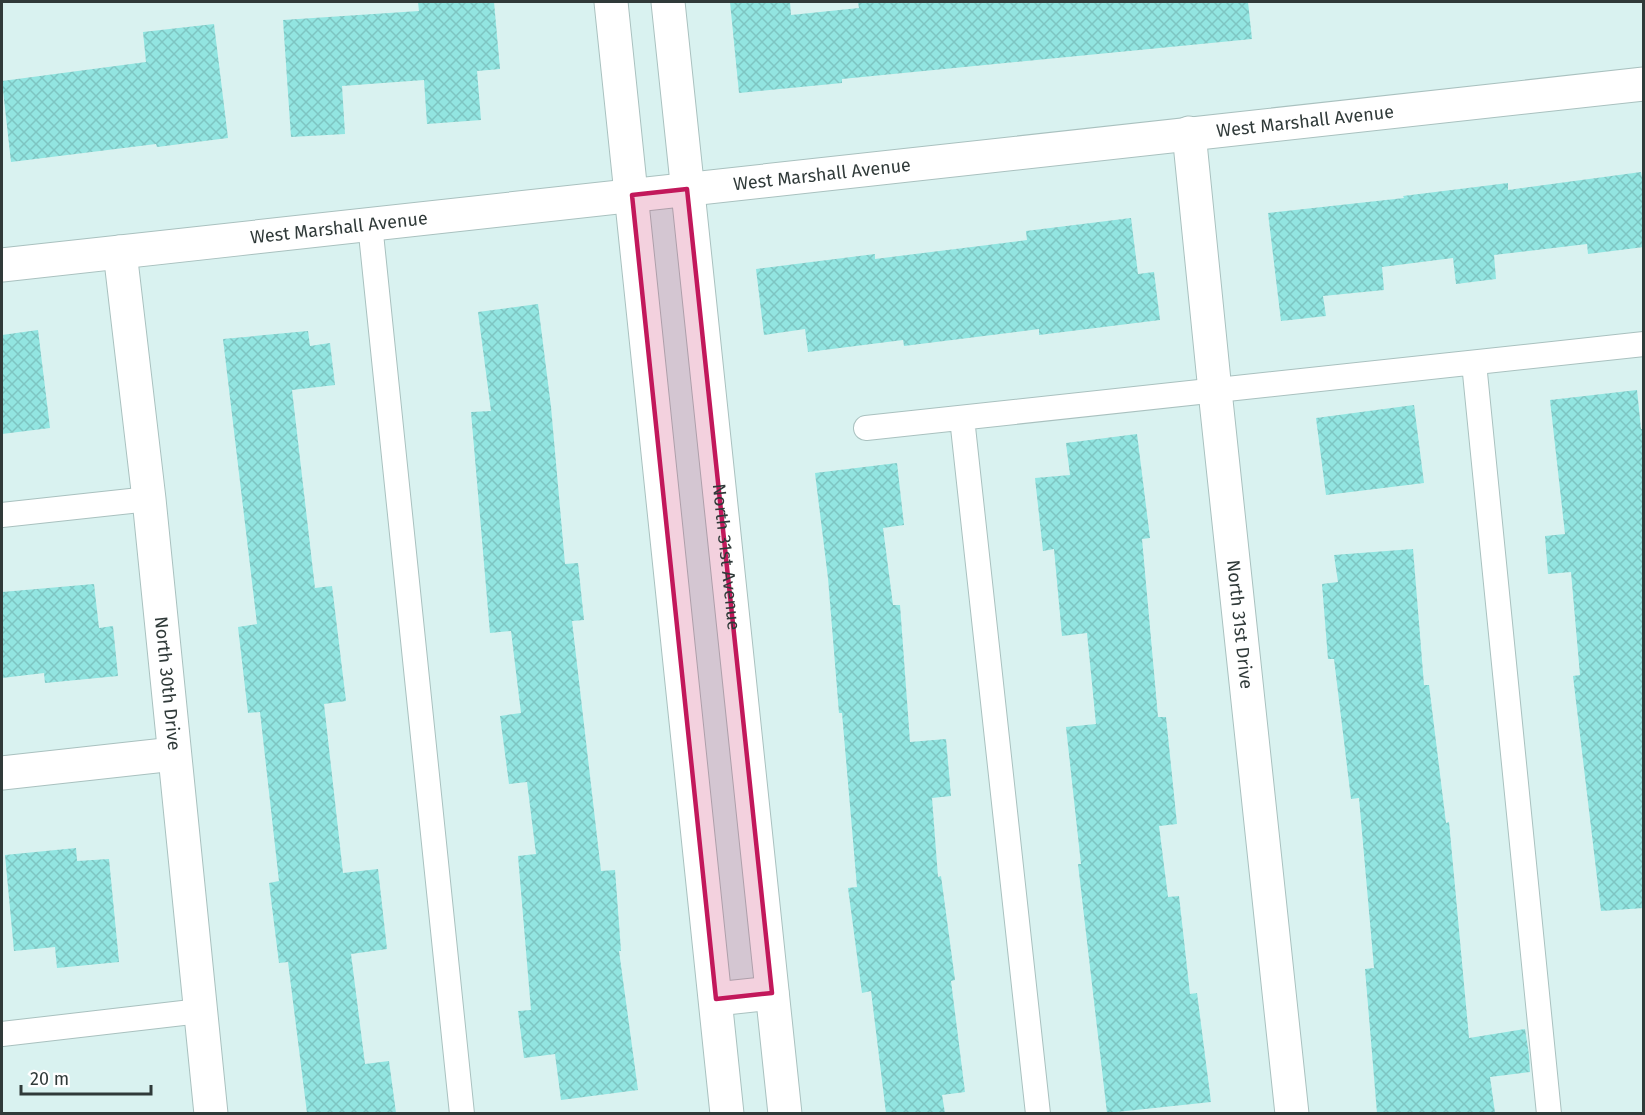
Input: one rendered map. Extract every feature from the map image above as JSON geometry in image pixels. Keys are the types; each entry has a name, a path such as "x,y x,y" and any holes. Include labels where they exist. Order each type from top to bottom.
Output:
{"street":[{"path":"611,2 727,1113"},
{"name":"North 31st Avenue","path":"668,2 785,1113"},
{"name":"West Marshall Avenue","path":"2,265 1644,84"},
{"name":"North 31st Drive","path":"1189,133 1292,1113"},
{"name":"North 30th Drive","path":"120,252 149,499 211,1113"},
{"path":"2,773 174,754"},
{"path":"716,999 772,993"}],"lane":[{"path":"370,224 462,1113"},
{"path":"866,428 1644,344"},
{"path":"1474,363 1550,1113"},
{"path":"962,418 1038,1113"},
{"path":"2,515 149,499"},
{"path":"2,1034 200,1011"}],"highlighted area":[{"path":"687,189 772,993 716,999 632,195"}],"building":[{"path":"418,2 494,2 500,69 477,71 481,120 427,124 424,80 342,86 345,134 291,137 283,20 419,11"},
{"path":"730,2 790,2 791,15 859,8 858,2 1248,2 1252,39 842,79 842,83 739,93"},
{"path":"214,24 228,138 157,147 156,144 11,162 2,81 146,62 143,32"},
{"path":"1641,172 1644,190 1644,247 1588,254 1587,244 1494,255 1496,279 1456,284 1453,258 1382,267 1384,290 1323,296 1326,316 1281,321 1268,213 1404,198 1403,196 1508,183 1508,190"},
{"path":"1131,218 1138,274 1154,272 1160,320 1039,335 1039,329 904,346 903,340 808,352 805,329 764,335 756,269 875,254 875,259 1027,240 1026,231"},
{"path":"538,304 551,407 565,564 578,563 584,620 572,621 601,871 615,870 621,951 619,951 638,1090 561,1100 555,1054 524,1058 518,1011 531,1010 518,856 536,854 527,782 509,784 500,716 521,713 511,631 490,633 471,412 491,411 478,312"},
{"path":"38,330 50,428 2,434 2,335"},
{"path":"308,331 310,346 330,343 335,385 292,390 315,588 332,586 346,701 324,704 343,873 378,869 387,949 351,954 365,1064 389,1061 396,1113 307,1113 288,962 279,963 269,883 279,881 260,712 248,713 238,627 257,624 223,339"},
{"path":"1637,390 1641,429 1644,429 1644,908 1601,911 1573,676 1580,675 1571,572 1548,574 1545,536 1565,534 1550,400"},
{"path":"1414,405 1424,483 1326,495 1316,418"},
{"path":"1137,434 1150,538 1142,539 1158,717 1166,717 1177,824 1159,826 1168,897 1179,896 1190,994 1197,993 1211,1102 1107,1113 1078,864 1081,864 1066,727 1096,724 1087,633 1062,636 1054,549 1043,551 1035,478 1070,475 1066,443"},
{"path":"897,463 904,525 883,528 893,605 900,605 910,742 946,739 951,796 932,798 938,877 941,876 955,980 951,981 965,1092 942,1095 945,1113 886,1113 871,991 862,993 848,888 857,887 842,713 839,713 828,578 815,473"},
{"path":"1413,549 1424,685 1429,685 1446,823 1449,822 1469,1038 1525,1029 1529,1055 1530,1072 1490,1077 1495,1113 1377,1113 1365,969 1374,968 1359,798 1351,799 1334,659 1328,659 1322,584 1338,582 1334,555"},
{"path":"94,584 99,628 113,626 118,676 45,683 44,673 2,678 2,592"},
{"path":"76,848 77,861 109,859 119,962 57,968 55,947 14,951 5,855"}]}
